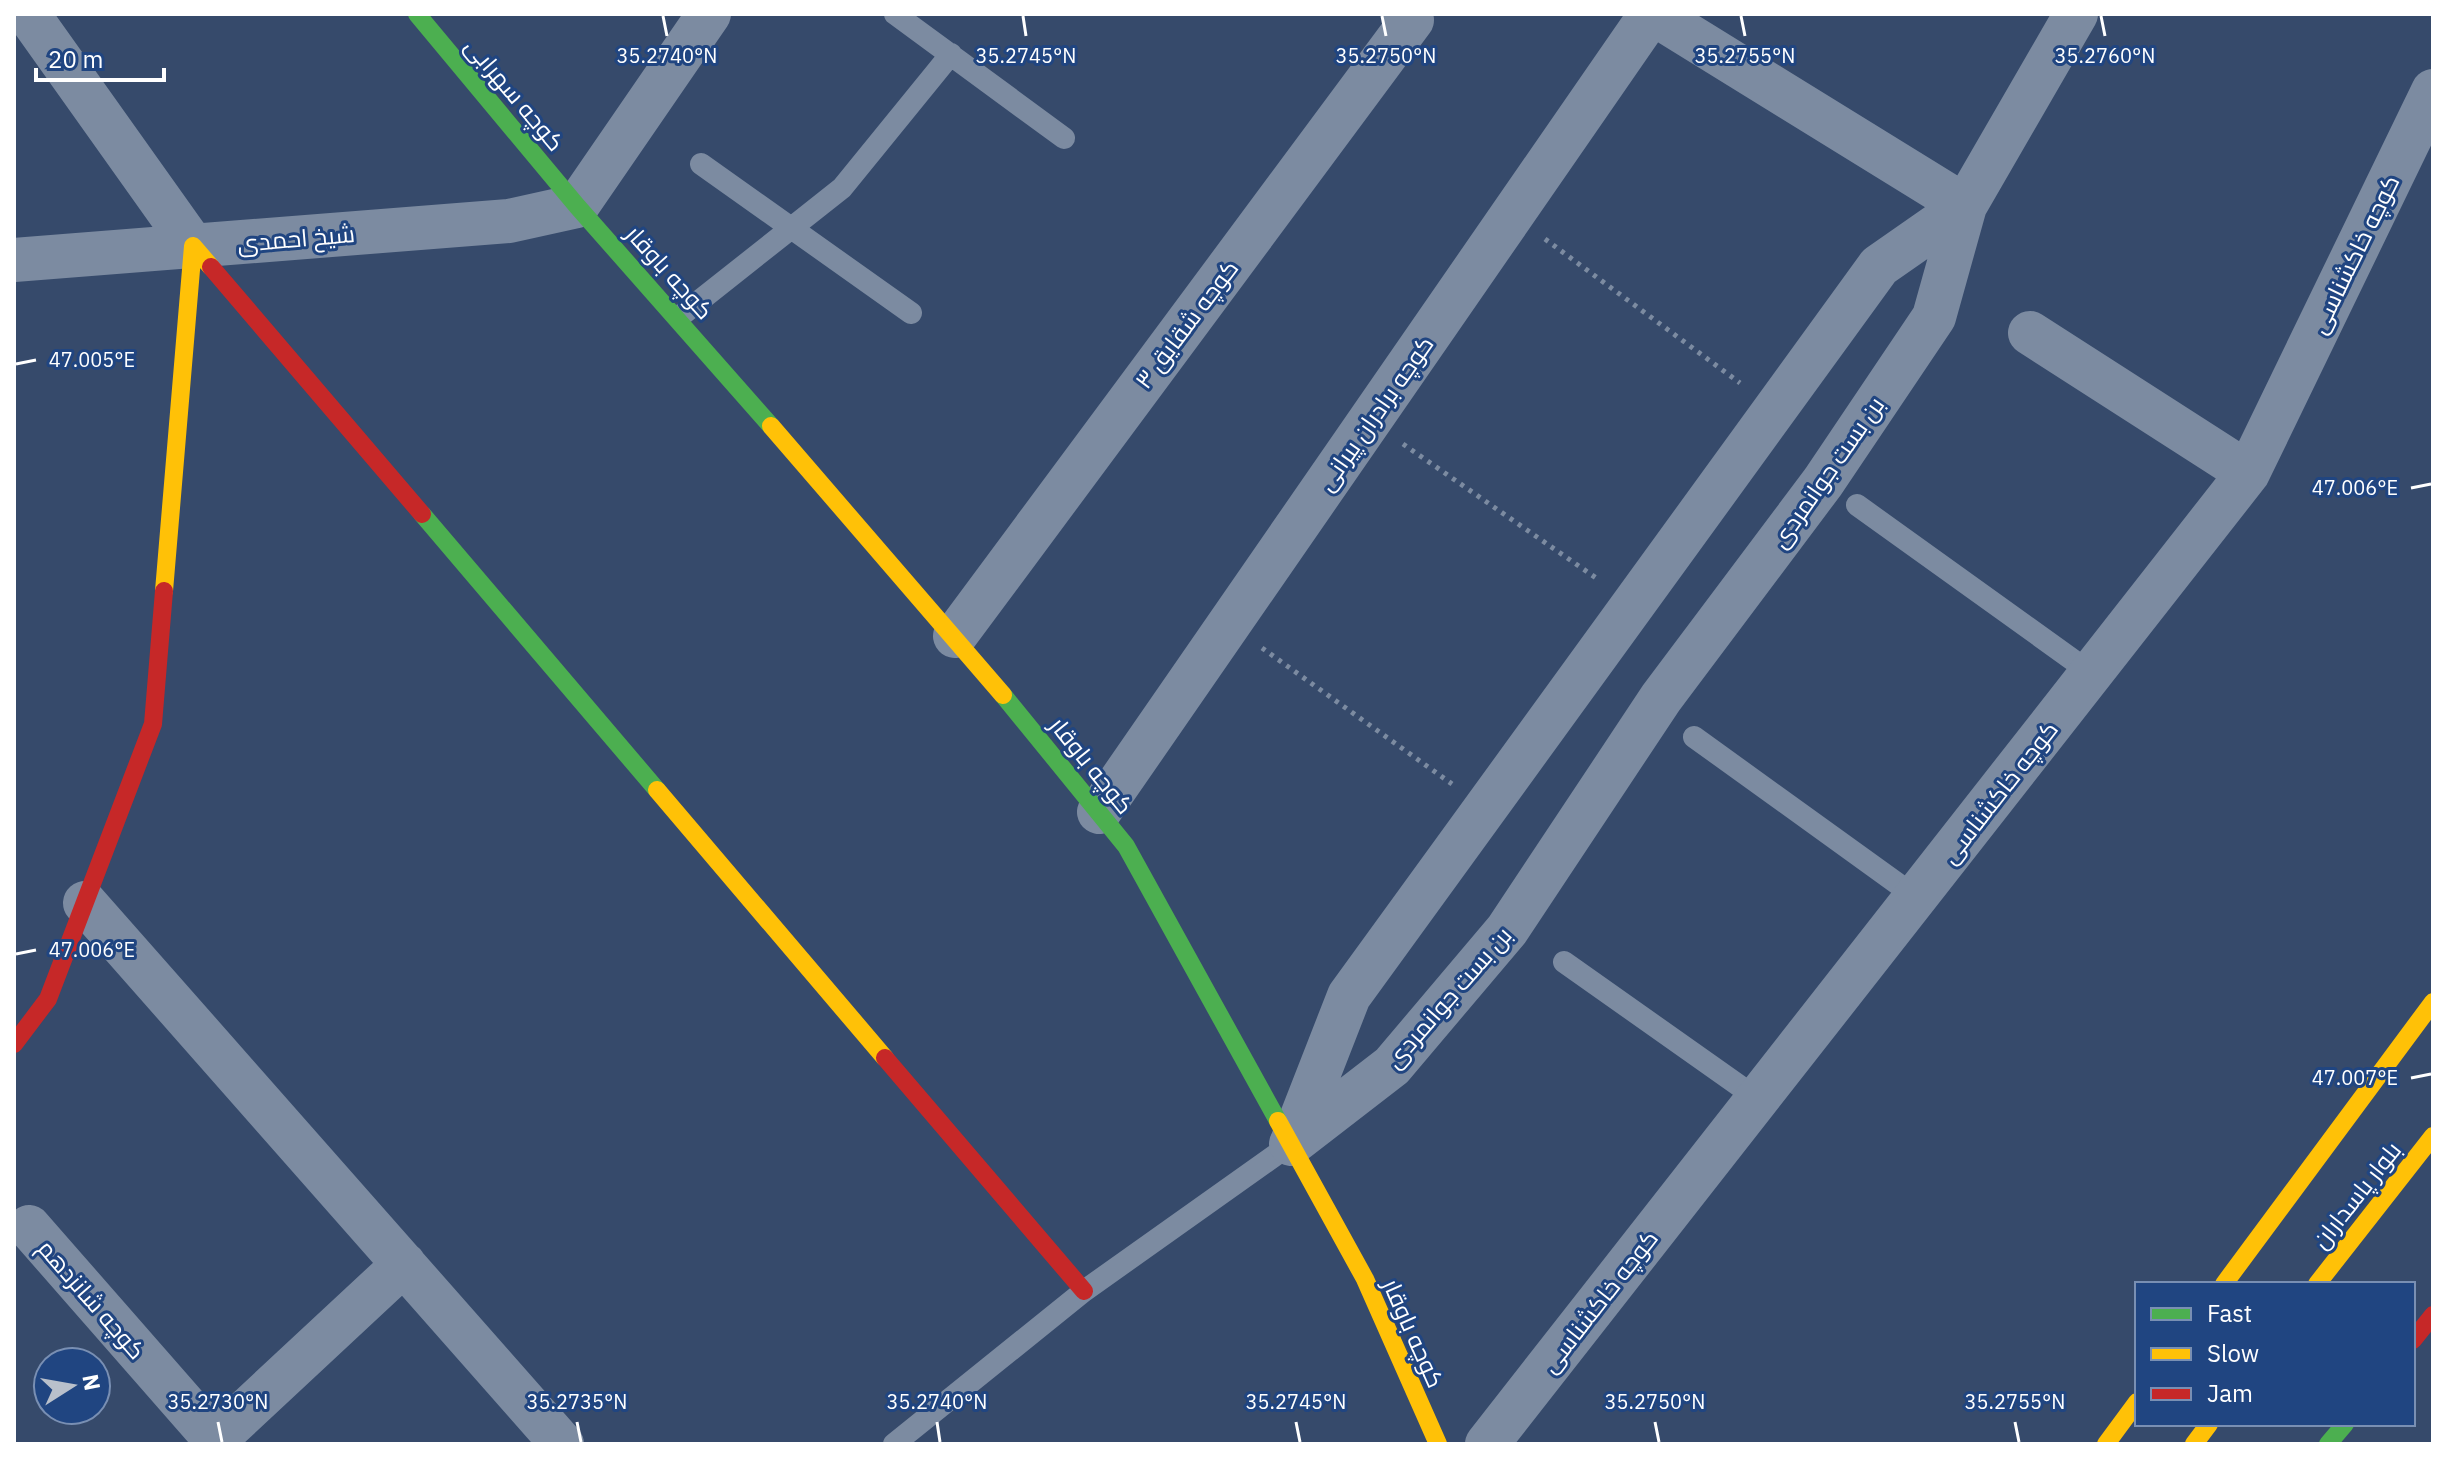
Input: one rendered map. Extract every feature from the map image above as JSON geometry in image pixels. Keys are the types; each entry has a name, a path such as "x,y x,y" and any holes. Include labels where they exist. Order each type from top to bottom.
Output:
{"street":[{"path":"28,14 193,246 1084,1291"},
{"name":"کوچه سهرابی","path":"417,14 577,206"},
{"path":"577,206 709,14"},
{"path":"1652,14 1965,206"},
{"name":"کوچه برادران پیرانی","path":"1099,812 1652,14"},
{"name":"بن بست جوانمردی","path":"1291,1144 1392,1066 1507,930 1661,698 1823,482 1934,317 1965,206 2076,14"},
{"name":"کوچه شقایق ۳","path":"955,636 1422,16"},
{"name":"کوچه خاکشناسی","path":"1487,1444 2248,473 2433,91"},
{"name":"شیخ احمدی","path":"14,260 509,221 577,206"},
{"name":"کوچه باوقار","path":"577,206 679,317 955,636 1126,846 1365,1279 1438,1444"},
{"name":"بن بست جوانمردی","path":"1291,1144 1349,996 1879,266 1965,206"},
{"path":"14,1044 48,999 153,724 193,246"},
{"path":"2030,333 2248,473"},
{"path":"85,903 562,1444"},
{"path":"2225,1282 2433,1002"},
{"name":"بلوار پاسداران","path":"2319,1282 2433,1136"},
{"name":"کوچه شانزدهم","path":"29,1227 217,1442"},
{"path":"217,1442 404,1264"},
{"path":"2415,1338 2433,1315"},
{"path":"2106,1444 2135,1405"},
{"path":"2194,1444 2208,1426"},
{"path":"2328,1444 2343,1426"}],"lane":[{"path":"895,14 1064,138"},
{"path":"679,317 842,188 951,54"},
{"path":"701,164 911,313"},
{"path":"1857,505 2091,673"},
{"path":"1694,737 1916,897"},
{"path":"1564,962 1758,1099"},
{"path":"894,1444 1084,1291 1291,1144"}],"path":[{"path":"1512,215 1775,409"},
{"path":"1369,421 1634,604"},
{"path":"1229,624 1486,808"}],"traffic: fast":[{"path":"417,14 577,206 771,426"},
{"path":"422,514 657,790"},
{"path":"1003,695 1126,846 1278,1121"},
{"path":"2328,1444 2343,1426"}],"traffic: slow":[{"path":"164,591 193,246 211,267"},
{"path":"771,426 1003,695"},
{"path":"657,790 885,1058"},
{"path":"2225,1282 2433,1002"},
{"path":"1278,1121 1365,1279 1438,1444"},
{"path":"2319,1282 2433,1136"},
{"path":"2106,1444 2135,1405"},
{"path":"2194,1444 2208,1426"}],"traffic: jam":[{"path":"211,267 422,514"},
{"path":"14,1044 48,999 153,724 164,591"},
{"path":"885,1058 1084,1291"},
{"path":"2415,1338 2433,1315"}]}
